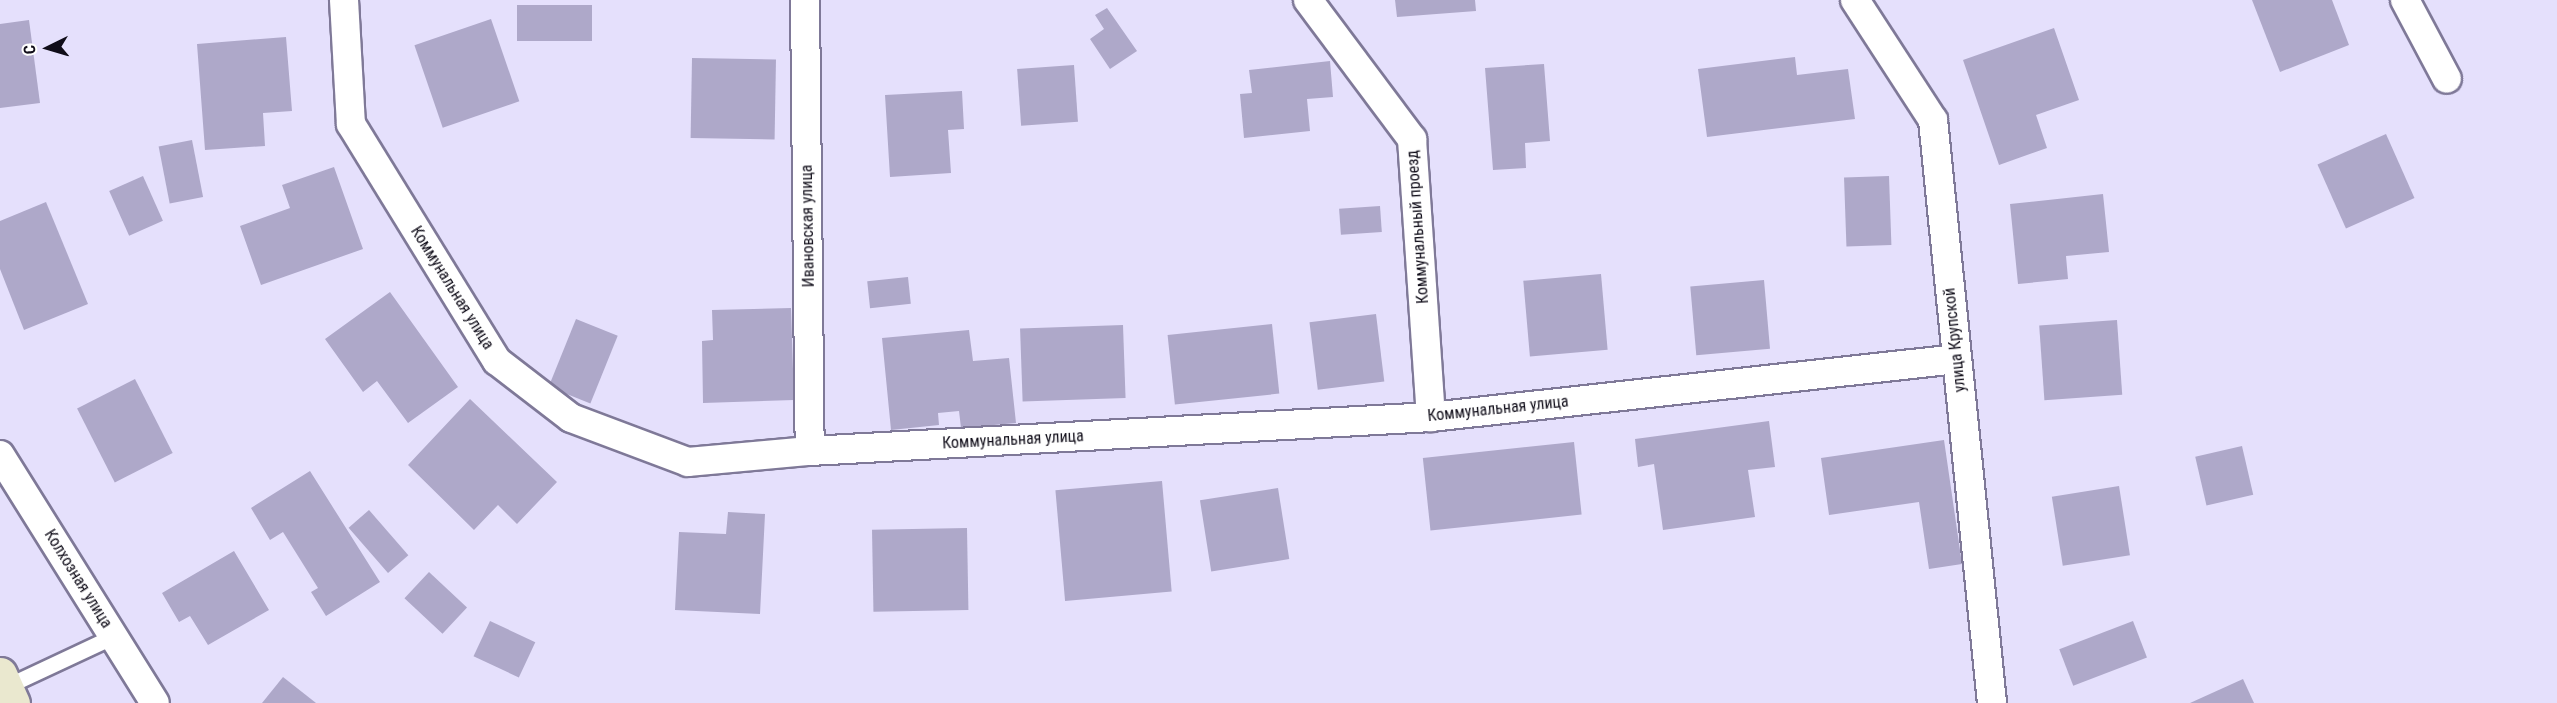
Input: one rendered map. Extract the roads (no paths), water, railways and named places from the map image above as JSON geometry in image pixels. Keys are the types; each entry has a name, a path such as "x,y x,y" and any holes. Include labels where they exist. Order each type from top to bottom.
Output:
{"street":[{"name":"Коммунальная улица","path":"344,0 351,124 497,362 571,418 688,462 810,451 1431,417 1957,358"},
{"name":"Ивановская улица","path":"805,0 810,451"},
{"name":"Коммунальный проезд","path":"1308,0 1412,139 1431,417"},
{"name":"улица Крупской","path":"1855,0 1933,120 1992,703"},
{"path":"2405,0 2447,80"},
{"name":"Колхозная улица","path":"0,455 155,703"}],"lane":[{"path":"6,688 114,636"}]}
